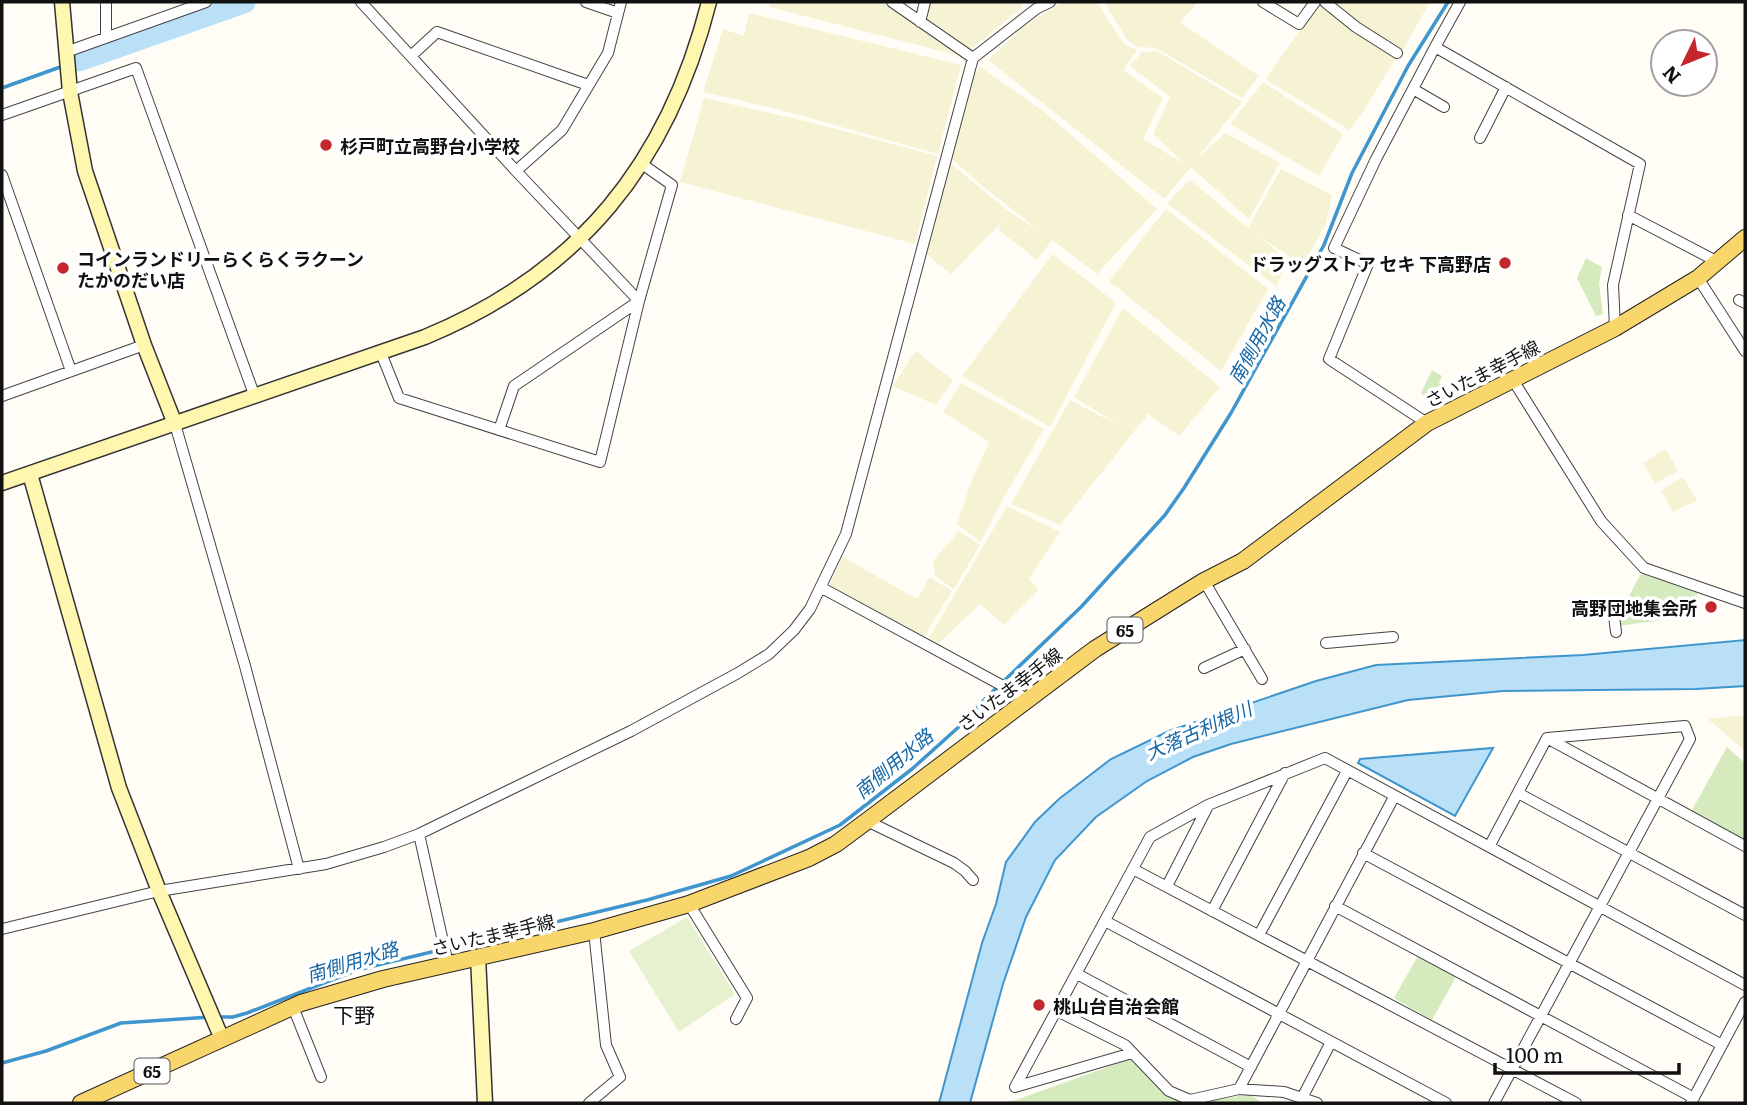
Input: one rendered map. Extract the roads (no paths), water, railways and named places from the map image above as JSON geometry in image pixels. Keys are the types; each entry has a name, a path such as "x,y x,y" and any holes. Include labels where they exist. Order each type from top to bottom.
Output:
{"main road":[{"name":"さいたま幸手線","path":"81,1103 293,1007 383,979 594,931 688,904 809,858 836,844 1096,649 1243,561 1427,423 1615,328 1698,278 1745,238"}],"street":[{"path":"62,2 70,92 85,171 144,345 175,424 245,666 299,869"},
{"path":"106,2 106,38"},
{"path":"66,52 183,6 206,2"},
{"path":"361,2 639,301"},
{"path":"586,2 618,13"},
{"path":"516,171 562,130 608,53 621,2"},
{"path":"2,484 381,353 457,324 495,304 556,261 604,213 642,164 661,131 691,64 709,2"},
{"path":"892,2 973,58"},
{"path":"920,22 925,2"},
{"path":"2,929 159,891 299,869 349,857 419,834 631,731 769,654 794,630 810,609 846,534 973,58 1036,9 1050,2"},
{"path":"1263,2 1299,24 1315,2"},
{"path":"1325,2 1356,27 1397,53"},
{"path":"1427,423 1329,359 1368,264 1334,248 1376,159 1460,2"},
{"path":"411,56 437,32 588,85"},
{"path":"1435,47 1640,164 1612,285 1615,328"},
{"path":"2,116 136,68 255,397"},
{"path":"1480,138 1506,87"},
{"path":"1413,89 1444,107"},
{"path":"381,353 399,398 600,462 639,301 672,185 642,164"},
{"path":"2,175 71,371"},
{"path":"1628,215 1718,262"},
{"path":"1698,278 1745,351"},
{"path":"499,430 514,386 639,301"},
{"path":"2,396 144,345"},
{"path":"1513,380 1601,520 1644,568 1745,603"},
{"path":"30,474 119,788 159,891 222,1038"},
{"path":"1204,582 1262,679"},
{"path":"822,588 1027,699"},
{"path":"1614,616 1616,632"},
{"path":"1326,643 1393,637"},
{"path":"1204,668 1245,649"},
{"path":"1494,1103 1602,907 1690,739 1685,726 1547,738"},
{"path":"1490,845 1547,738"},
{"path":"1547,738 1745,846"},
{"path":"1132,1053 1015,1087 1150,837 1209,805 1325,758 1745,985"},
{"path":"1259,935 1347,771"},
{"path":"1212,911 1285,773"},
{"path":"1518,793 1745,915"},
{"path":"1240,1089 1394,797"},
{"path":"1167,886 1209,805"},
{"path":"867,821 954,863 973,880"},
{"path":"419,834 448,964"},
{"path":"1363,853 1722,1045"},
{"path":"1133,869 1573,1103"},
{"path":"688,904 747,998 736,1019"},
{"path":"1335,906 1692,1100 1745,1002"},
{"path":"1105,921 1446,1103"},
{"path":"589,1103 620,1077 606,1045 594,931"},
{"path":"478,957 485,1103"},
{"path":"1077,974 1251,1067"},
{"path":"293,1007 321,1077"},
{"path":"1057,1011 1125,1045 1168,1091 1190,1100 1240,1089 1284,1092 1317,1103"},
{"path":"1302,1098 1331,1042"}],"water":[{"name":"大落古利根川","path":"1745,640 1745,686 1503,691 1408,700 1231,744 1193,757 1147,781 1096,817 1055,860 1026,917 1003,984 970,1103 939,1103 1006,862 1035,822 1059,799 1111,759 1169,731 1316,681 1376,665 1583,655"},
{"path":"1493,748 1455,816 1358,763 1360,759"}],"waterway":[{"path":"79,60 244,2"},
{"name":"南側用水路","path":"217,1017 233,1017 247,1013 357,970 647,900 731,876 840,825 912,769 962,724 1081,607 1165,515 1184,488 1231,413 1324,245 1352,173 1408,66 1448,2"},
{"path":"70,64 79,60"},
{"path":"2,88 63,66"},
{"name":"南側用水路","path":"2,1063 46,1051 121,1023 210,1017"}],"place":[{"name":"杉戸町立高野台小学校","path":"326,145"},
{"name":"ドラッグストア セキ 下高野店","path":"1505,263"},
{"name":"コインランドリーらくらくラクーン たかのだい店","path":"63,268"},
{"name":"高野団地集会所","path":"1711,607"},
{"name":"桃山台自治会館","path":"1039,1005"}],"district":[{"name":"下野","path":"354,1013"}]}
